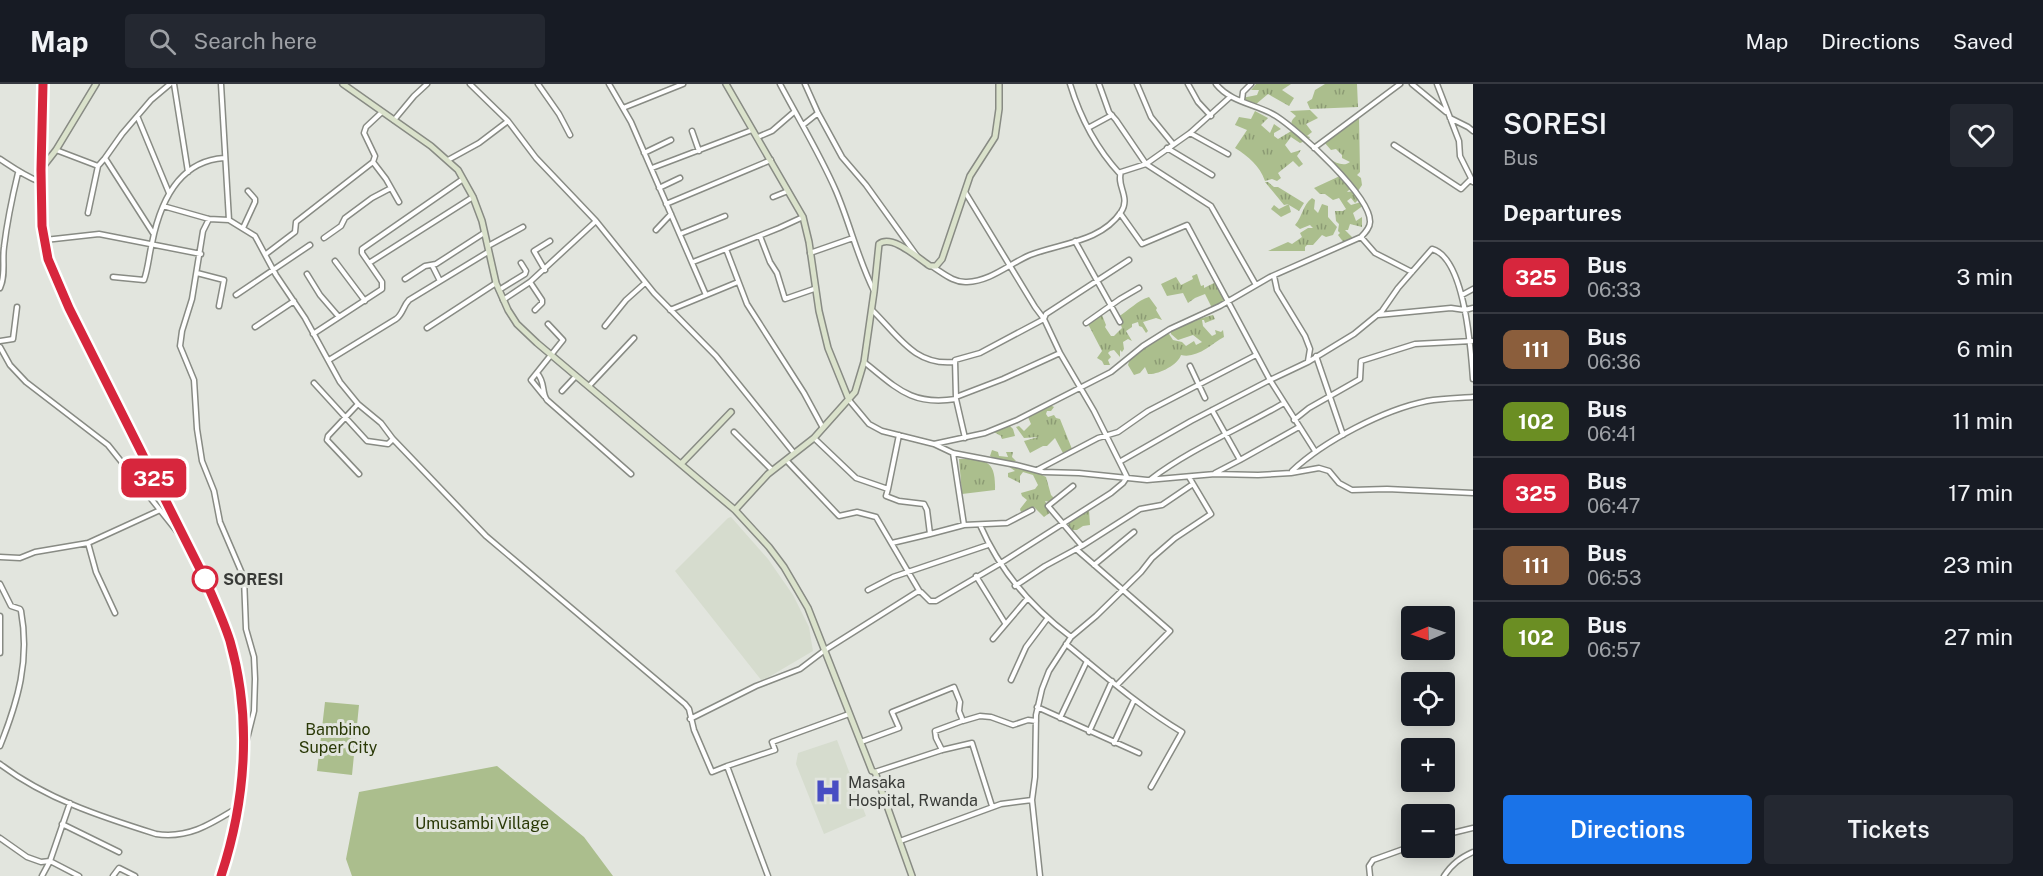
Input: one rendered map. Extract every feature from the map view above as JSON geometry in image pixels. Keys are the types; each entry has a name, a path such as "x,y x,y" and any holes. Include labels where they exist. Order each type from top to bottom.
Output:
{"highway":[{"path":"43,84 41,182 44,241 54,276 204,577 230,641 242,699 244,748 237,808 221,876"}],"street":[{"path":"41,170 56,150 96,84"},
{"path":"88,213 98,166 151,100 172,84 188,172"},
{"path":"221,84 229,220"},
{"path":"343,84 448,160 463,179 482,221 496,282 517,324 735,510 784,567 808,608 872,771 875,772 912,876"},
{"path":"394,120 414,96 428,84"},
{"path":"470,84 508,121 536,158 596,220 645,283 716,356 795,454"},
{"path":"538,84 559,114 570,135"},
{"path":"609,84 652,168 706,295"},
{"path":"623,108 683,84"},
{"path":"726,84 802,217 810,253 814,289 828,348 849,400 869,424 882,431 933,444 953,453 1048,473 1072,472 1151,480 1215,474 1258,475 1313,468 1329,471 1344,488 1352,490 1387,489 1473,493"},
{"path":"780,84 835,188 874,292"},
{"path":"805,84 842,157 866,185 917,257"},
{"path":"933,267 938,264 947,249 965,192 976,166 995,137 999,109 999,84"},
{"path":"735,510 761,479 795,454 823,429 859,385 872,310 877,249 881,242 893,242 952,279 963,282 987,278 1028,256 1075,242 1101,230 1120,213 1125,199 1120,174 1110,164 1079,113 1070,84"},
{"path":"1100,84 1109,112 1146,164 1211,206 1256,285"},
{"path":"1137,84 1151,117 1173,144"},
{"path":"1188,84 1198,102 1211,116"},
{"path":"933,444 986,433 1017,420 1079,388 1092,384 1161,334 1274,276 1361,237 1366,232 1371,221 1365,205 1337,170 1280,118 1230,97 1216,84"},
{"path":"1242,101 1243,92 1251,84"},
{"path":"1314,148 1400,84"},
{"path":"1412,84 1447,112"},
{"path":"1394,145 1461,189 1472,181 1460,156 1459,141 1437,84"},
{"path":"1120,174 1127,168 1146,164 1190,133 1230,97"},
{"path":"266,254 295,232 296,222 373,162 375,156 364,133 366,127 382,112"},
{"path":"758,137 772,131 794,112"},
{"path":"803,125 818,113"},
{"path":"1088,128 1112,115"},
{"path":"138,118 169,193"},
{"path":"1449,118 1473,131"},
{"path":"448,160 479,142 508,121"},
{"path":"652,168 753,129"},
{"path":"692,131 699,151"},
{"path":"1190,133 1228,154"},
{"path":"644,153 670,140"},
{"path":"1167,148 1212,175"},
{"path":"56,150 98,166"},
{"path":"105,158 154,234"},
{"path":"113,277 144,280 154,234 169,193 188,172 202,162 224,158"},
{"path":"0,159 18,173 41,182"},
{"path":"666,204 771,160"},
{"path":"373,162 399,202"},
{"path":"0,288 4,275 3,254 8,217 18,173"},
{"path":"659,188 680,178"},
{"path":"313,334 383,287 362,253 362,249 463,179"},
{"path":"324,238 341,226 345,218 372,198 391,188"},
{"path":"243,228 255,202 248,191"},
{"path":"773,197 789,191"},
{"path":"965,192 1044,320 1079,388 1121,461 1127,477"},
{"path":"369,264 473,197"},
{"path":"164,206 209,219 229,220 255,236 340,382 358,404 381,423 393,439 486,536 685,704 712,772 774,750 772,742 785,736 850,713"},
{"path":"1120,213 1142,244 1187,225 1270,380 1315,451"},
{"path":"656,230 671,214"},
{"path":"680,234 725,216"},
{"path":"693,262 802,217"},
{"path":"209,219 203,231 201,254 180,346 194,380 197,429 202,461 216,499 220,522 244,578 246,629 254,657 255,679 254,711 244,748"},
{"path":"503,300 545,270 596,220"},
{"path":"329,360 396,319 402,314 409,300 523,227"},
{"path":"405,279 484,233"},
{"path":"44,241 96,234 201,254"},
{"path":"760,236 777,273 785,300 814,289"},
{"path":"1361,237 1376,253 1412,272"},
{"path":"810,253 853,238"},
{"path":"545,270 534,251 550,241"},
{"path":"1075,242 1120,322"},
{"path":"236,295 310,245"},
{"path":"726,249 755,318 804,393 823,429"},
{"path":"1121,461 1345,340 1377,315 1430,251 1435,249 1456,278 1462,294 1472,341 1473,379"},
{"path":"872,310 916,355 938,363 954,362 957,358 980,353 1044,320 1046,314 1129,260"},
{"path":"335,261 365,300"},
{"path":"499,290 525,274 526,270 521,263"},
{"path":"432,265 440,281"},
{"path":"197,273 224,280 219,306"},
{"path":"307,274 339,317"},
{"path":"1274,276 1277,290 1305,336 1310,349 1308,362"},
{"path":"427,328 496,282"},
{"path":"530,282 542,300 535,310"},
{"path":"670,310 738,282"},
{"path":"605,326 626,300 645,283"},
{"path":"1086,323 1139,288"},
{"path":"1462,294 1473,288"},
{"path":"255,327 294,301"},
{"path":"0,341 13,339 17,307"},
{"path":"1377,315 1473,308"},
{"path":"548,324 563,340 531,382 631,474"},
{"path":"589,386 634,338"},
{"path":"1294,420 1330,395 1360,379 1361,361 1415,344 1472,341"},
{"path":"0,347 2,357 32,387 77,419 108,445 177,533 184,536"},
{"path":"864,362 900,392 911,397 929,400 956,398 1004,380 1060,352"},
{"path":"1035,470 1098,438 1118,432 1148,411 1256,355"},
{"path":"1316,356 1343,435"},
{"path":"954,362 956,398 965,438"},
{"path":"1190,366 1205,398"},
{"path":"537,373 542,379 544,396"},
{"path":"562,392 577,376"},
{"path":"314,383 367,441 388,444 393,439"},
{"path":"1291,472 1315,451 1384,416 1421,402 1473,397"},
{"path":"358,404 328,436 327,440 359,474"},
{"path":"1151,480 1192,452 1284,404"},
{"path":"1212,410 1240,460"},
{"path":"681,464 731,412"},
{"path":"1215,474 1299,427"},
{"path":"734,432 772,470"},
{"path":"899,435 886,496 899,501 924,504 930,534"},
{"path":"814,438 856,478 888,489"},
{"path":"953,453 964,525"},
{"path":"786,460 839,516 856,512 873,515 878,519 920,592 930,602 934,602 1001,563 1111,494 1127,477"},
{"path":"1040,876 1032,800 1037,707 1042,689 1071,637 1123,590 1161,549 1211,514 1190,477"},
{"path":"1015,586 1140,509 1162,505 1193,484"},
{"path":"1073,486 1049,504 1082,546"},
{"path":"892,543 964,525 1007,523 1032,510"},
{"path":"0,557 20,558 35,552 88,543 159,511"},
{"path":"980,525 988,545 1015,586 1047,619 1071,637"},
{"path":"1094,565 1134,532"},
{"path":"88,543 96,572 115,613"},
{"path":"868,590 893,577 988,545"},
{"path":"1076,549 1170,631 1117,685"},
{"path":"976,576 1005,623"},
{"path":"0,584 11,606 21,611 25,663 17,696 0,746"},
{"path":"690,718 756,686 800,669 825,650 920,592"},
{"path":"993,639 1027,599"},
{"path":"0,616 0,653"},
{"path":"1011,680 1026,647 1047,619"},
{"path":"1066,644 1134,700 1182,732 1151,786"},
{"path":"1060,718 1087,660"},
{"path":"1089,732 1112,681"},
{"path":"861,742 899,728 892,712 954,687 960,702 959,711 963,721"},
{"path":"1114,743 1134,700"},
{"path":"1037,707 1139,753"},
{"path":"942,750 935,731 963,721 980,716 991,717 1013,725 1028,720 1036,721"},
{"path":"875,772 942,750 972,743 992,806"},
{"path":"0,764 27,782 70,803 120,822 166,835 187,834 199,830 237,808"},
{"path":"727,766 768,876"},
{"path":"899,841 992,806 1032,800"},
{"path":"42,876 50,861 70,803"},
{"path":"62,824 119,852"},
{"path":"1455,832 1473,828"},
{"path":"0,838 27,857 40,862 50,861 79,876"},
{"path":"1370,876 1369,866 1374,860 1401,850"},
{"path":"1444,876 1460,858 1473,852"},
{"path":"113,876 119,868 135,876"}],"shaded area":[{"path":"731,517 768,559 793,595 809,627 813,651 762,681 675,571"},
{"path":"837,740 866,816 824,834 796,764 798,753"}],"green space":[{"path":"1256,84 1291,84 1282,90 1294,98 1289,106 1268,94 1255,105 1242,98 1257,95 1259,90 1251,90"},
{"path":"1325,84 1357,84 1358,107 1310,109 1307,102 1312,99 1315,90"},
{"path":"1310,110 1318,118 1306,124 1312,132 1307,136 1310,137 1308,140 1300,143 1291,137 1285,145 1291,153 1301,150 1297,156 1303,164 1299,167 1293,161 1278,173 1281,178 1277,181 1272,179 1265,181 1253,162 1235,148 1247,130 1235,125 1239,117 1251,119 1255,111 1268,118 1261,125 1270,133 1274,124 1281,129 1274,133 1278,139 1293,130 1292,122 1296,116 1290,111"},
{"path":"1359,116 1360,172 1357,175 1361,178 1362,185 1358,191 1347,180 1351,188 1347,192 1355,191 1359,199 1355,203 1351,198 1347,201 1351,205 1361,202 1364,205 1353,213 1356,221 1362,217 1362,227 1350,224 1348,230 1345,230 1354,239 1344,243 1338,235 1340,233 1339,224 1336,221 1335,211 1346,209 1339,198 1333,200 1325,194 1320,194 1314,188 1342,175 1327,162 1330,159 1343,164 1350,162 1342,158 1336,149 1331,150 1324,142"},
{"path":"1265,182 1304,203 1299,211 1289,205 1291,212 1281,217 1271,209 1274,205 1279,209 1289,204 1284,205"},
{"path":"1312,198 1315,200 1314,209 1318,213 1322,204 1328,206 1328,217 1337,227 1333,235 1326,237 1322,235 1313,245 1307,245 1305,251 1268,251 1288,242 1292,244 1302,237 1300,233 1313,228 1310,225 1300,229 1295,225 1306,204"},
{"path":"1197,274 1204,288 1216,282 1224,295 1224,304 1213,310 1205,294 1188,303 1183,293 1167,296 1161,284 1176,277 1181,285 1193,279 1192,276"},
{"path":"1149,297 1162,320 1156,318 1143,322 1148,331 1146,333 1138,322 1132,324 1132,327 1126,331 1132,341 1128,339 1123,342 1124,349 1122,352 1120,350 1120,357 1114,350 1110,351 1108,353 1111,357 1108,360 1110,365 1104,365 1097,358 1102,351 1088,324 1102,315 1105,327 1111,336 1114,336 1122,328 1118,317"},
{"path":"1213,315 1215,319 1205,323 1202,320 1203,326 1212,336 1216,334 1215,330 1221,332 1223,330 1224,337 1198,353 1181,355 1172,366 1162,371 1148,374 1145,367 1140,373 1134,375 1128,365 1130,358 1167,333 1173,340 1182,342 1186,346 1194,341 1196,345 1202,342 1193,335 1178,340 1171,334 1171,331 1184,324"},
{"path":"1050,405 1054,407 1046,414 1048,417 1054,415 1060,419 1072,449 1064,455 1055,438 1047,446 1030,453 1024,441 1038,437 1024,438 1016,427 1019,426 1024,431 1031,424 1027,415"},
{"path":"1009,425 1015,436 1002,439 994,432"},
{"path":"992,450 998,452 999,456 1008,457 1006,452 1013,452 1012,457 1016,461 1009,463 1009,461 996,460 990,456"},
{"path":"959,459 988,463 994,472 995,490 962,494"},
{"path":"1009,465 1032,470 1046,477 1054,498 1051,502 1045,501 1051,512 1044,517 1034,507 1021,512 1020,509 1027,500 1021,493 1035,489 1038,485 1033,475 1023,472 1020,476 1020,483 1008,477 1008,473 1015,471"},
{"path":"1089,510 1090,525 1072,530 1068,524"},
{"name":"Bambino Super City","path":"325,702 359,705 352,775 317,771"},
{"name":"Umusambi Village","path":"497,766 584,837 613,876 352,876 346,859 359,792"}],"bus line":[{"name":"325","path":"43,84 41,170 45,250 69,308 204,577 230,641 239,681 244,722 243,770 240,795 221,876"}],"place":[{"name":"SORESI","path":"205,579"},
{"name":"Masaka Hospital, Rwanda","path":"828,791"}]}
